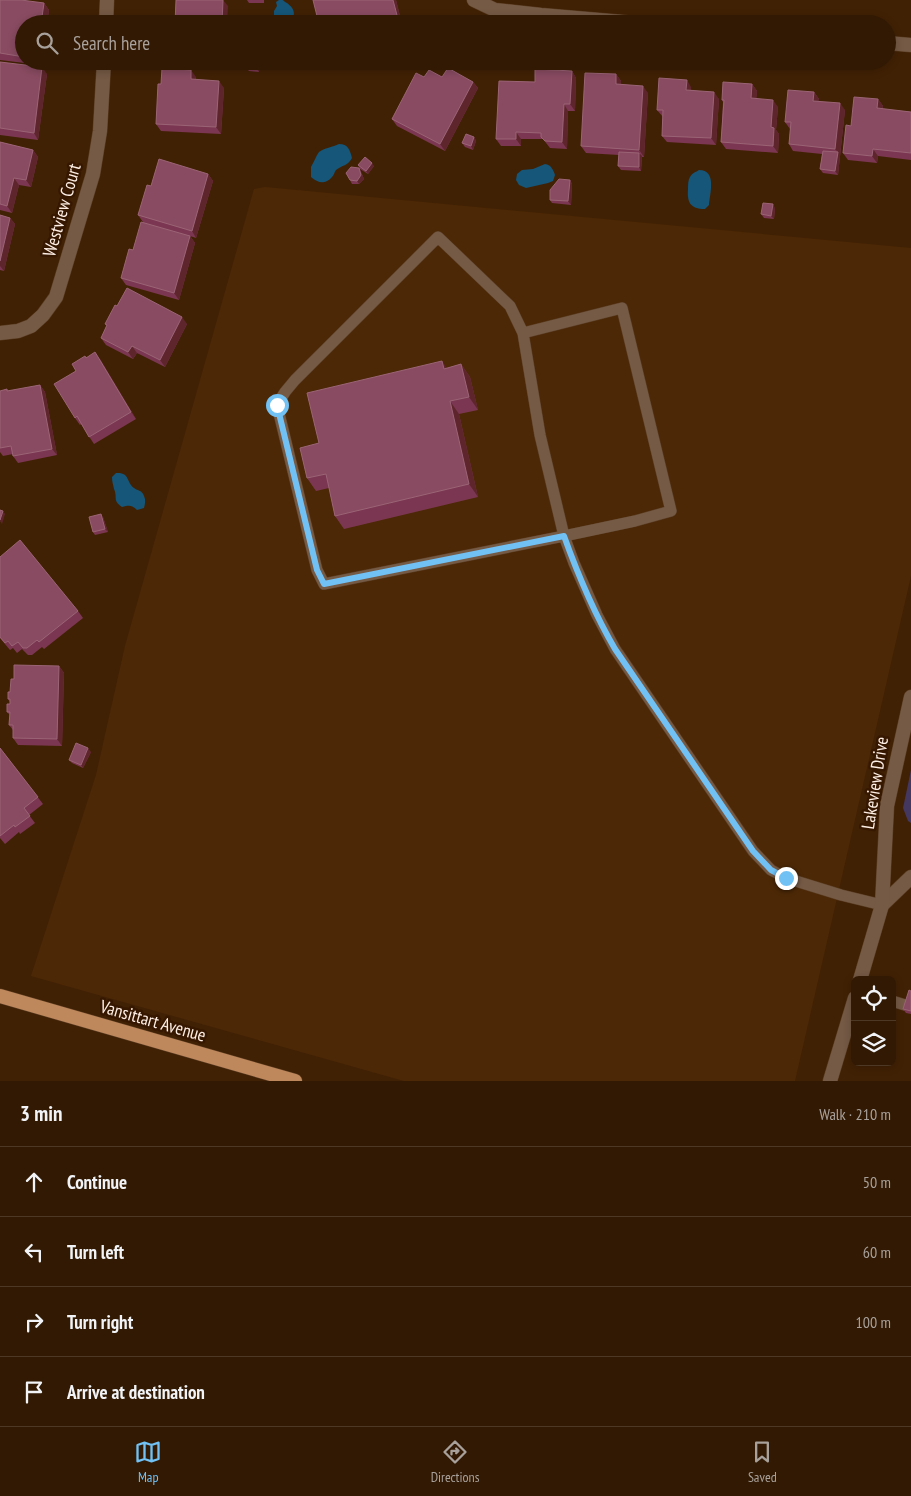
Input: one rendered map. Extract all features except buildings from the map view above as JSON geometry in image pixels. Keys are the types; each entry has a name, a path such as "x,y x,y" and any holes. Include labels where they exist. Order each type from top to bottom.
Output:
{"main road":[{"name":"Vansittart Avenue","path":"0,996 295,1081"}],"street":[{"path":"106,15 107,0"},
{"path":"474,0 495,10 533,15"},
{"path":"896,44 911,45"},
{"name":"Westview Court","path":"0,333 18,331 31,326 43,315 56,297 94,174 100,131 103,70"},
{"name":"Lakeview Drive","path":"861,976 882,905 887,806 911,697"},
{"name":"Lakeview Drive","path":"882,905 911,877"},
{"path":"830,1081 851,1011"}],"lane":[{"path":"523,332 622,308 671,511 635,521 564,536 324,584 317,570 277,405 295,380 438,237 510,306 523,332 540,435 564,536 597,615 615,649 753,851 771,870 786,878 882,905"},
{"path":"896,1002 905,1005"}],"shaded area":[{"path":"265,187 911,248 911,576 795,1081 404,1081 31,976 96,775 125,646 254,189"},
{"path":"911,770 911,823 908,821 903,808"}],"water":[{"path":"283,0 292,8 294,15 274,15 277,6 276,2"},
{"path":"339,144 345,145 348,148 352,158 347,164 336,170 329,180 324,182 316,181 311,177 311,167 319,152"},
{"path":"545,164 550,166 555,175 553,181 526,188 519,185 516,180 517,174 522,170 533,169"},
{"path":"699,170 705,171 708,174 711,183 709,205 705,209 696,208 690,204 688,198 689,178"},
{"path":"116,473 124,474 132,486 142,493 145,499 144,508 137,510 130,506 122,507 116,501 112,477"}],"route":[{"path":"277,405 317,570 324,584 564,536 597,615 615,649 753,851 771,870 786,878"}]}
